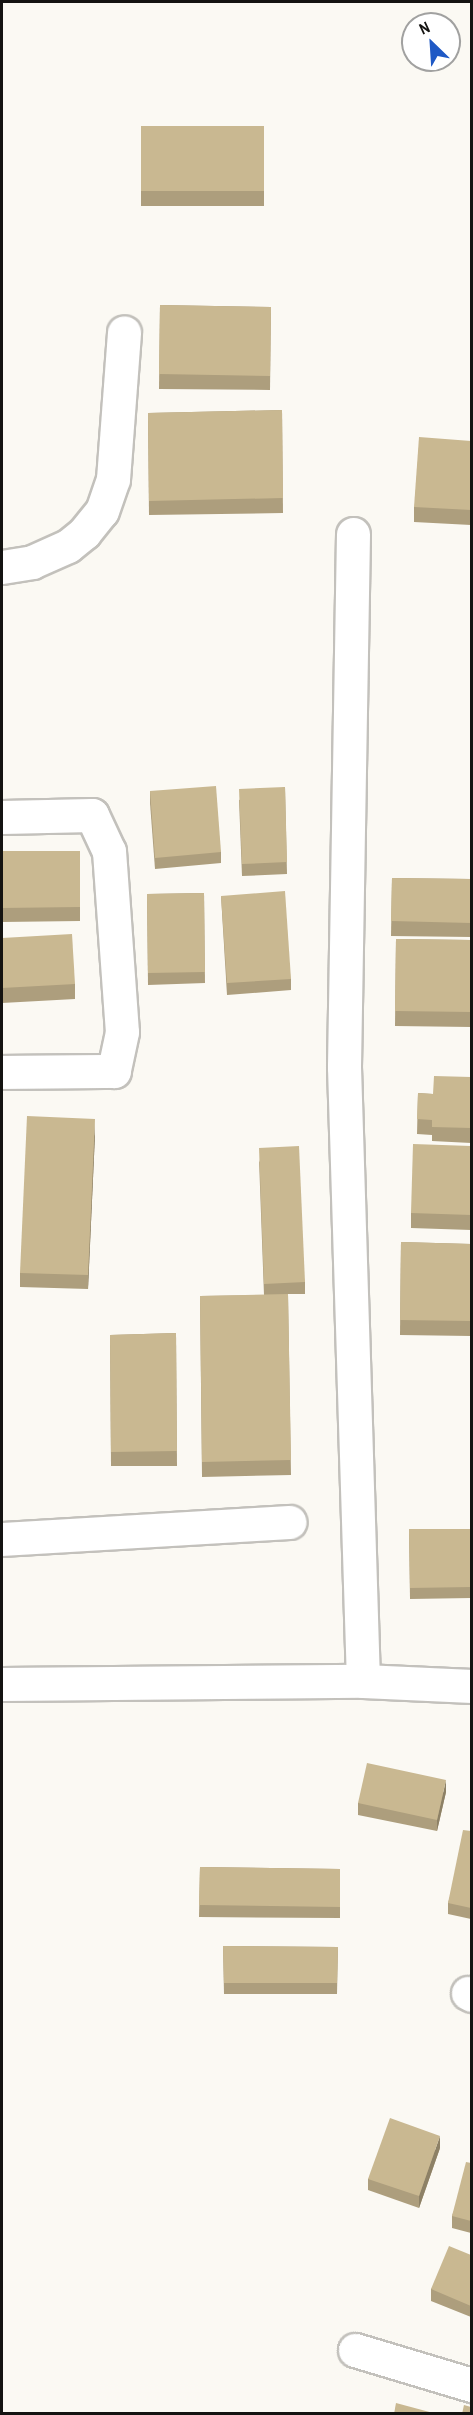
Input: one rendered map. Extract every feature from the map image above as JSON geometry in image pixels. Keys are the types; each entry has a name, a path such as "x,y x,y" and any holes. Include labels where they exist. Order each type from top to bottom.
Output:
{"street":[{"path":"2,567 32,562 68,546 84,533 102,512 113,479 124,332"},
{"path":"353,534 344,1067 363,1681"},
{"path":"2,817 92,815 109,851 122,1032 114,1071 2,1072"},
{"path":"2,1539 289,1522"},
{"path":"2,1684 363,1681 471,1686"},
{"path":"355,2350 471,2385"}],"building":[{"path":"141,126 264,126 264,191 141,191"},
{"path":"160,305 271,307 270,376 159,374"},
{"path":"282,410 283,498 149,501 148,413"},
{"path":"419,437 471,441 471,510 414,507"},
{"path":"216,786 221,852 155,858 150,791"},
{"path":"285,787 287,862 242,864 239,789"},
{"path":"2,851 80,851 80,907 2,908"},
{"path":"392,878 471,879 471,923 391,921"},
{"path":"285,891 291,979 227,983 221,896"},
{"path":"204,893 205,972 148,973 147,894"},
{"path":"72,934 75,984 2,988 2,938"},
{"path":"396,939 471,940 471,1012 395,1011"},
{"path":"434,1076 471,1077 471,1128 432,1127 432,1120 417,1119 418,1093 433,1094"},
{"path":"27,1116 95,1119 88,1275 20,1273"},
{"path":"413,1144 471,1146 471,1215 411,1213"},
{"path":"299,1146 305,1282 264,1284 259,1148"},
{"path":"401,1242 471,1244 471,1321 400,1320"},
{"path":"288,1294 291,1460 202,1462 200,1296"},
{"path":"176,1333 177,1451 111,1452 110,1335"},
{"path":"409,1529 471,1529 471,1587 410,1588"},
{"path":"367,1763 446,1780 437,1820 358,1803"},
{"path":"463,1830 471,1831 471,1908 448,1903"},
{"path":"200,1867 340,1869 340,1907 199,1905"},
{"path":"223,1946 338,1947 337,1983 224,1983"},
{"path":"390,2118 440,2136 419,2196 368,2179"},
{"path":"466,2162 471,2163 471,2221 452,2216"},
{"path":"449,2246 471,2255 471,2306 431,2289"},
{"path":"396,2403 437,2414 394,2414"},
{"path":"464,2405 471,2407 471,2414 462,2414"}]}
